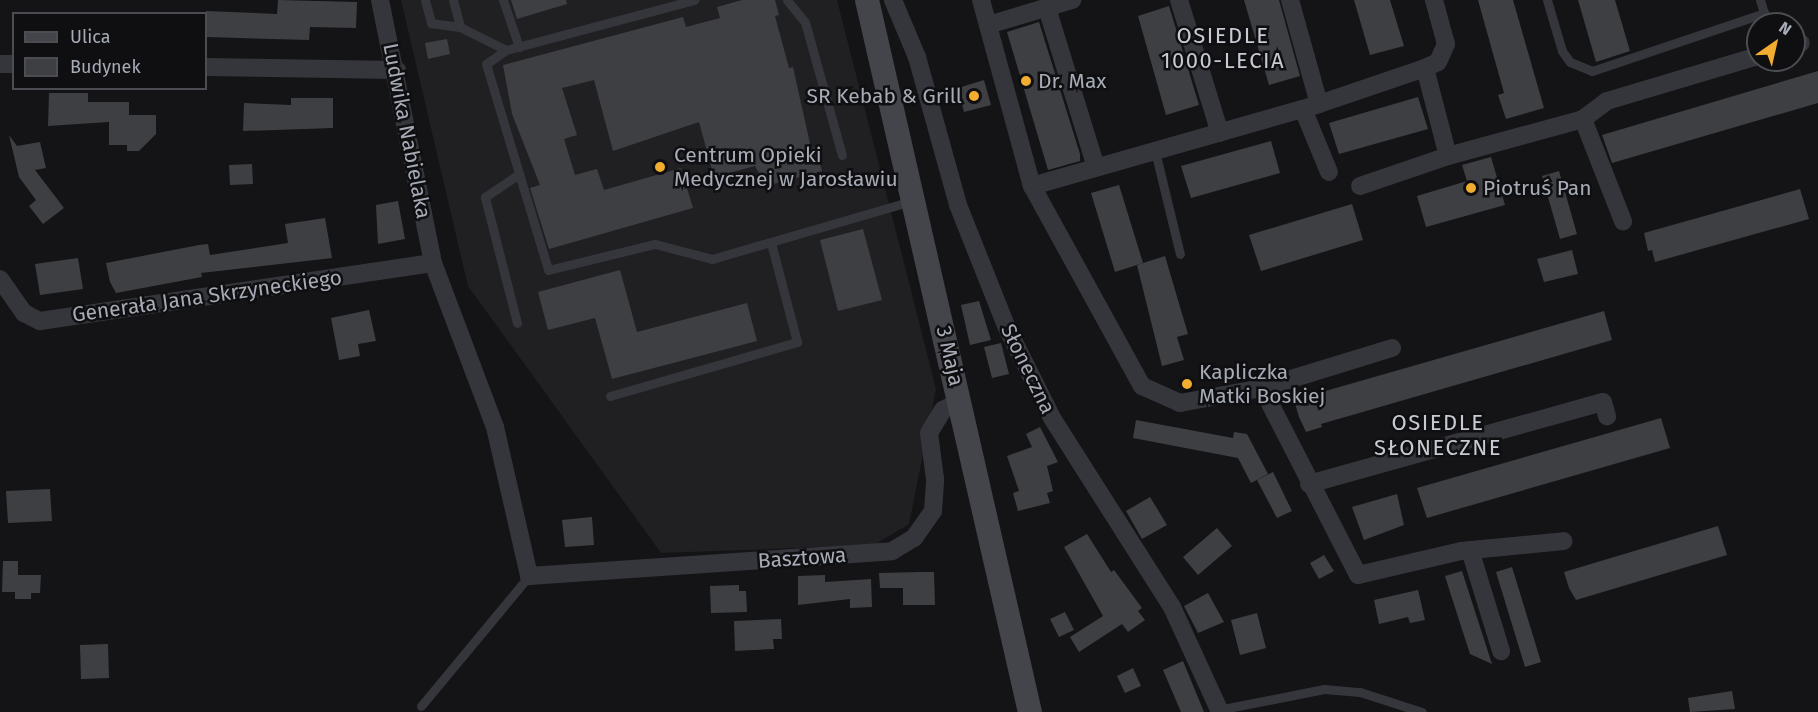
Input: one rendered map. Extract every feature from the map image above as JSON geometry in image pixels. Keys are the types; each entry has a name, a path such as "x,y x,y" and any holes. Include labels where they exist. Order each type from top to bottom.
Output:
{"street":[{"name":"Ludwika Nabielaka","path":"380,0 397,70 433,263 495,427 529,576"},
{"name":"3 Maja","path":"867,0 1030,712"},
{"name":"Słoneczna","path":"893,0 917,57 942,159 1007,328 1052,418 1172,607 1219,711"},
{"path":"981,0 1032,186 1142,386 1180,403 1262,388 1392,348"},
{"path":"988,25 1072,0"},
{"path":"1179,0 1220,132"},
{"path":"1290,0 1311,107 1329,172"},
{"path":"1032,186 1311,107 1438,62 1446,44 1434,0"},
{"path":"1047,8 1096,167"},
{"path":"1360,186 1448,156 1582,119 1607,101 1746,60"},
{"path":"207,67 397,70"},
{"path":"1425,68 1448,156"},
{"path":"1582,119 1623,221"},
{"name":"Generała Jana Skrzyneckiego","path":"0,279 24,313 40,321 433,263"},
{"path":"1262,388 1309,484 1358,575 1470,550 1564,541"},
{"name":"Basztowa","path":"529,576 892,551 914,538 933,512 935,479 929,433 942,410 960,401"},
{"path":"1309,484 1603,402 1607,416"},
{"path":"1470,550 1501,651"}],"lane":[{"path":"425,0 431,23 460,27 506,50"},
{"path":"453,0 460,27"},
{"path":"503,0 519,46"},
{"path":"694,0 519,46 506,50 486,64 548,270 655,244 712,259 914,201"},
{"path":"787,0 805,22 842,155"},
{"path":"1547,0 1562,51 1570,62 1592,71 1764,13 1760,0"},
{"path":"1155,151 1180,254"},
{"path":"517,323 485,197 519,174"},
{"path":"610,396 796,342 771,243"},
{"path":"420,706 529,576"},
{"path":"1219,711 1324,689 1360,692 1422,712"}],"shaded area":[{"name":"Centrum Opieki Medycznej w Jarosławiu","path":"401,0 837,0 936,389 909,524 874,545 661,553 468,286"}],"building":[{"path":"278,0 357,2 356,28 310,27 309,40 207,37 206,11 277,14"},
{"path":"511,0 566,0 567,4 517,19"},
{"path":"742,0 775,0 779,15 775,16 789,68 793,67 811,148 816,147 822,171 766,186 755,166 714,177 699,122 613,151 594,80 562,88 577,135 564,139 575,175 597,169 604,190 681,168 693,208 549,249 530,188 540,185 512,114 503,65 683,17 686,27 720,18 717,7"},
{"path":"1244,0 1279,0 1300,76 1269,85"},
{"path":"1354,0 1390,0 1404,46 1370,55"},
{"path":"1478,0 1513,0 1544,108 1506,119 1498,95 1504,93"},
{"path":"1578,0 1615,0 1630,51 1596,62"},
{"path":"1169,6 1199,105 1166,115 1138,16"},
{"path":"1039,22 1080,154 1080,161 1048,170 1007,32"},
{"path":"447,39 450,54 428,59 425,43"},
{"path":"1818,71 1818,103 1612,163 1602,135"},
{"name":"SR Kebab & Grill","path":"984,80 991,105 964,112 958,88"},
{"path":"49,93 88,93 88,102 129,102 129,115 156,115 156,134 139,151 127,151 127,145 109,145 109,122 48,126"},
{"path":"1418,97 1428,129 1339,154 1329,123"},
{"path":"291,98 333,98 333,128 243,131 244,103 291,105"},
{"path":"9,135 17,146 40,142 46,168 35,170 64,208 43,224 29,206 36,200 19,177"},
{"path":"1271,141 1280,173 1191,198 1181,166"},
{"name":"Piotruś Pan","path":"1491,157 1505,205 1426,227 1417,196 1467,181 1462,165"},
{"path":"252,164 253,184 230,185 229,165"},
{"path":"1559,171 1577,234 1560,239 1542,176"},
{"path":"1119,185 1143,263 1115,272 1091,193"},
{"path":"1800,189 1809,219 1655,262 1652,250 1648,251 1644,233"},
{"path":"398,201 405,239 378,244 376,205"},
{"path":"1352,204 1363,240 1261,271 1249,235"},
{"path":"325,218 332,258 201,273 202,277 116,293 110,282 106,263 208,244 210,255 288,243 285,224"},
{"path":"863,229 882,300 838,311 820,240"},
{"path":"1572,250 1578,274 1544,282 1537,259"},
{"path":"1165,256 1188,334 1177,337 1184,360 1162,366 1137,265"},
{"path":"78,258 83,289 40,295 35,264"},
{"path":"620,270 637,332 747,303 757,341 612,379 595,318 548,330 538,292"},
{"path":"979,301 991,340 970,345 961,305"},
{"path":"369,310 376,341 358,344 360,356 339,360 331,318"},
{"path":"1604,311 1612,340 1321,424 1322,427 1306,432 1299,417 1294,400"},
{"path":"1001,343 1009,374 992,378 984,347"},
{"path":"1661,418 1670,448 1427,518 1417,488"},
{"path":"1136,420 1233,438 1234,432 1247,434 1268,474 1251,483 1238,458 1133,438"},
{"path":"1040,427 1058,462 1047,466 1053,491 1047,493 1050,503 1018,511 1013,493 1019,491 1007,456 1032,447 1026,434"},
{"path":"1273,472 1292,511 1277,518 1257,480"},
{"path":"50,489 52,521 8,523 6,491"},
{"path":"1397,494 1404,525 1364,540 1352,507"},
{"path":"1150,497 1167,525 1142,539 1126,511"},
{"path":"592,517 594,545 565,547 562,520"},
{"path":"1718,526 1727,555 1576,600 1569,588 1564,572"},
{"path":"1217,528 1232,546 1198,575 1183,557"},
{"path":"1087,534 1111,572 1114,570 1142,608 1138,611 1145,620 1128,632 1122,624 1079,652 1070,637 1103,616 1064,547"},
{"path":"1324,555 1334,571 1319,579 1310,563"},
{"path":"3,561 18,561 18,575 41,575 40,593 31,593 31,599 15,599 15,592 2,592"},
{"path":"1512,567 1541,662 1525,667 1496,572"},
{"path":"1462,571 1492,664 1470,654 1450,592 1445,576"},
{"path":"934,572 935,605 903,605 903,588 880,588 879,573"},
{"path":"825,575 825,582 871,579 872,607 850,608 850,599 798,605 798,576"},
{"path":"739,585 739,591 746,591 747,612 711,613 710,586"},
{"path":"1418,590 1425,620 1410,623 1408,617 1379,624 1374,600"},
{"path":"1208,593 1224,622 1198,633 1184,606"},
{"path":"1065,612 1074,630 1059,637 1050,619"},
{"path":"1257,613 1266,648 1240,655 1231,620"},
{"path":"781,619 782,639 773,639 774,649 735,651 734,621"},
{"path":"108,644 109,678 81,679 80,645"},
{"path":"1183,661 1204,712 1181,712 1163,670"},
{"path":"1133,668 1141,686 1125,693 1117,676"},
{"path":"1732,691 1735,709 1690,712 1688,698"}],"place":[{"name":"Dr. Max","path":"1026,81"},
{"name":"SR Kebab & Grill","path":"974,96"},
{"name":"Centrum Opieki Medycznej w Jarosławiu","path":"660,167"},
{"name":"Piotruś Pan","path":"1471,188"},
{"name":"Kapliczka Matki Boskiej","path":"1187,384"}],"district":[{"name":"OSIEDLE 1000-LECIA","path":"1223,48"},
{"name":"OSIEDLE SŁONECZNE","path":"1438,434"}]}
